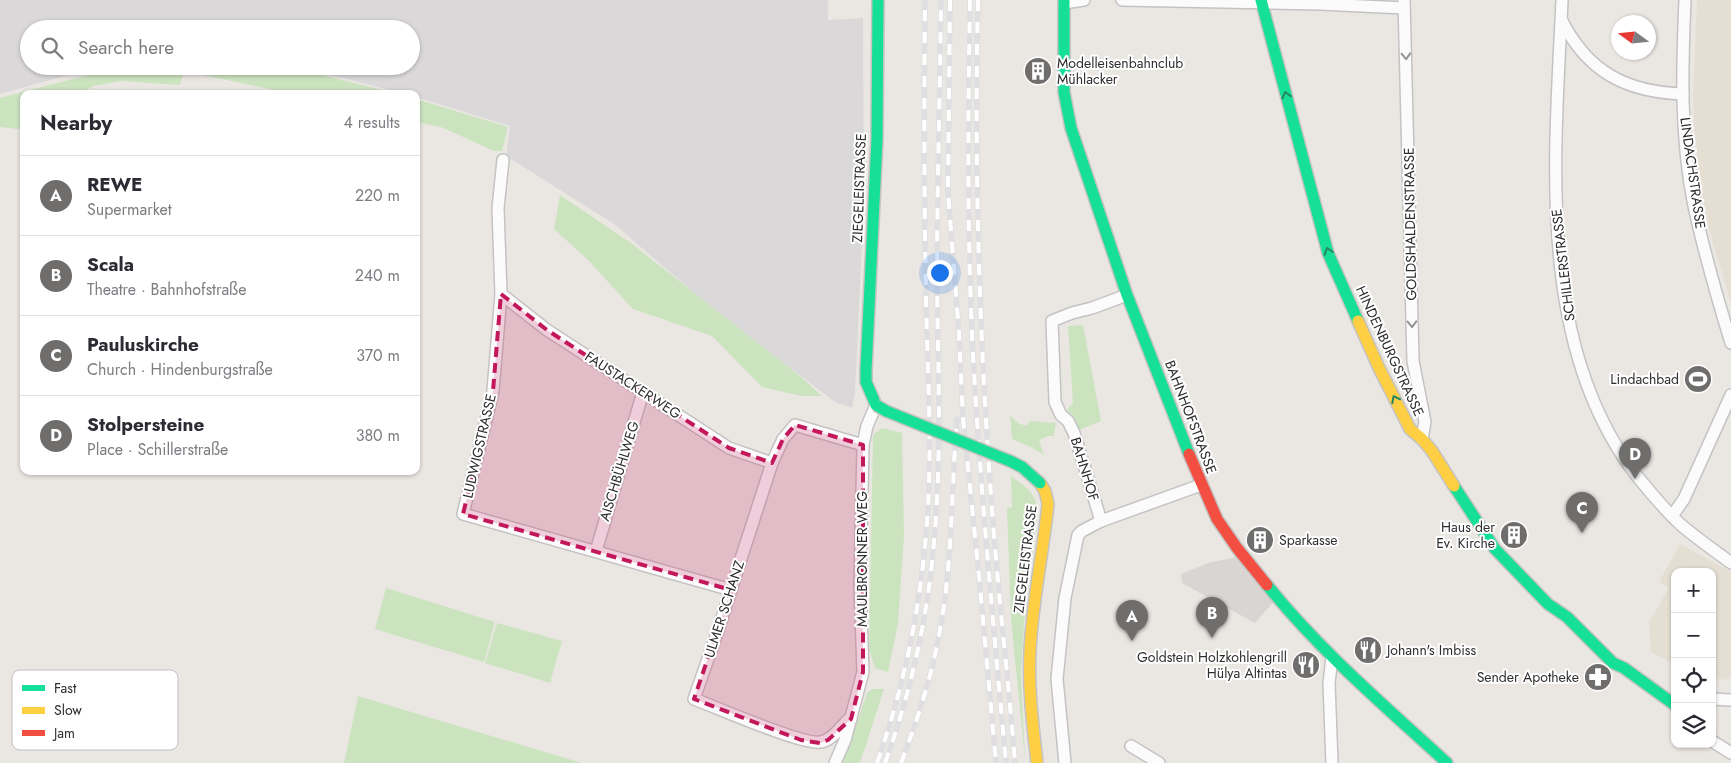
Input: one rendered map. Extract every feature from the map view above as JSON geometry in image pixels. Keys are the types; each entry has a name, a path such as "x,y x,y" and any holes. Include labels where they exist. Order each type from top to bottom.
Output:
{"street":[{"name":"ZIEGELEISTRASSE","path":"878,0 874,220 866,382 876,405 886,411 1010,461 1031,475 1045,491 1048,504 1047,520 1030,650 1031,702 1037,763"},
{"path":"1064,2 1084,0"},
{"path":"1122,0 1404,4"},
{"name":"SCHILLERSTRASSE","path":"1562,0 1554,172 1556,229 1571,329 1583,372 1598,409 1614,440 1637,475 1672,516 1731,563"},
{"name":"LINDACHSTRASSE","path":"1685,0 1683,94 1686,143 1694,204 1710,273 1731,342"},
{"name":"BAHNHOFSTRASSE","path":"1064,2 1064,92 1070,128 1127,295 1201,485 1217,519 1237,548 1283,605 1332,656 1447,763"},
{"name":"HINDENBURGSTRASSE","path":"1262,2 1328,253 1379,368 1410,429 1432,451 1476,522 1502,556 1548,604 1567,617 1612,663 1624,668 1674,703"},
{"name":"GOLDSHALDENSTRASSE","path":"1404,4 1413,361 1425,422 1422,439"},
{"path":"1561,20 1568,34 1597,68 1621,83 1652,92 1683,94"},
{"name":"LUDWIGSTRASSE","path":"503,160 498,208 501,294 493,391 463,514 731,590"},
{"name":"FAUSTACKERWEG","path":"501,294 547,330 729,448 772,463"},
{"name":"BAHNHOF","path":"1101,521 1074,433 1068,421 1061,415 1055,402 1052,321 1127,295"},
{"name":"AISCHBÜHLWEG","path":"596,551 643,392"},
{"path":"1672,516 1684,499 1731,394"},
{"path":"863,445 869,421 876,405"},
{"name":"ULMER SCHANZ","path":"851,719 828,740 820,743 800,740 694,699 772,463 783,439 795,425 863,445"},
{"name":"MAULBRONNER WEG","path":"835,763 845,740 863,672 860,586 863,445"},
{"path":"1065,763 1056,679 1065,598 1078,535 1101,521 1201,485"},
{"path":"1332,656 1328,683 1332,763"},
{"path":"1716,699 1731,700"},
{"path":"1716,744 1731,753"},
{"path":"1131,746 1159,763"}],"highlighted area":[{"path":"501,294 547,330 729,448 772,463 783,439 795,425 863,445 863,672 851,719 828,740 820,743 801,740 694,699 731,590 463,514 493,391"}],"shaded area":[{"path":"0,0 828,0 828,20 863,18 864,198 855,393 852,408 835,402 714,310 614,224 506,156 510,126 420,98 420,90 389,90 331,75 420,75 420,20 20,20 20,75 68,75 0,94"},
{"path":"1697,0 1731,0 1731,302 1712,240 1700,185 1693,94"},
{"path":"1680,544 1731,572 1731,675 1728,680 1716,678 1716,568 1671,568 1671,663 1651,652 1649,622 1669,588 1659,582"},
{"path":"1242,556 1277,598 1255,623 1182,583 1181,574 1208,563"}],"green space":[{"path":"88,75 183,75 180,85 121,81 93,86 86,90 31,90"},
{"path":"203,75 323,75 382,90 274,90"},
{"path":"20,93 20,128 0,127 0,98"},
{"path":"420,100 508,127 502,151 494,151 441,127 420,123"},
{"path":"560,195 631,243 801,377 822,396 801,396 762,387 712,336 633,309 587,259 554,229"},
{"path":"1083,325 1101,421 1079,430 1074,417 1067,410 1073,403 1068,326"},
{"path":"1010,415 1018,423 1026,426 1030,421 1056,423 1054,436 1048,436 1039,440 1044,455 1012,439"},
{"path":"882,428 902,433 904,536 898,623 888,672 875,668 869,649 873,435"},
{"path":"1011,476 1032,494 1038,509 1024,623 1021,674 1025,760 1011,619 1007,508 1012,507"},
{"path":"386,588 495,622 484,662 375,629"},
{"path":"497,623 562,641 550,683 485,663"},
{"path":"873,689 884,689 860,763 841,763 848,749 867,693"},
{"path":"358,696 582,763 344,763"}],"railway":[{"path":"877,763 907,660 920,590 927,519 930,436 926,318 925,0"},
{"path":"885,763 903,709 923,626 931,569 936,509 939,444 937,247 941,0"},
{"path":"950,0 948,192 959,333 963,418 996,763"},
{"path":"970,0 968,167 972,334 982,495 1006,763"},
{"path":"978,0 977,186 983,371 993,529 1015,763"},
{"path":"901,763 928,684 944,608 957,419"}],"traffic: fast":[{"path":"876,405 866,382 866,370 877,139 878,0"},
{"path":"1064,0 1064,92 1071,128 1127,295 1189,454"},
{"path":"1261,0 1328,253 1358,321"},
{"path":"876,405 886,411 1010,461 1022,467 1040,483"},
{"path":"1454,486 1495,549 1548,604 1567,617 1613,663 1624,668 1672,703"},
{"path":"1267,585 1331,655 1447,763"}],"traffic: slow":[{"path":"1358,321 1410,429 1432,451 1454,486"},
{"path":"1037,763 1031,708 1031,633 1048,504 1045,491 1040,483"}],"traffic: jam":[{"path":"1189,454 1217,519 1237,548 1267,585"}],"place":[{"name":"Modelleisenbahnclub Mühlacker","path":"1038,71"},
{"name":"Lindachbad","path":"1698,379"},
{"name":"Stolpersteine","path":"1635,479"},
{"name":"Pauluskirche","path":"1582,533"},
{"name":"Haus der Ev. Kirche","path":"1514,535"},
{"name":"Sparkasse","path":"1260,540"},
{"name":"Scala","path":"1212,638"},
{"name":"REWE","path":"1132,641"},
{"name":"Johann's Imbiss","path":"1368,650"},
{"name":"Goldstein Holzkohlengrill Hülya Altintas","path":"1306,665"},
{"name":"Sender Apotheke","path":"1598,677"}]}
